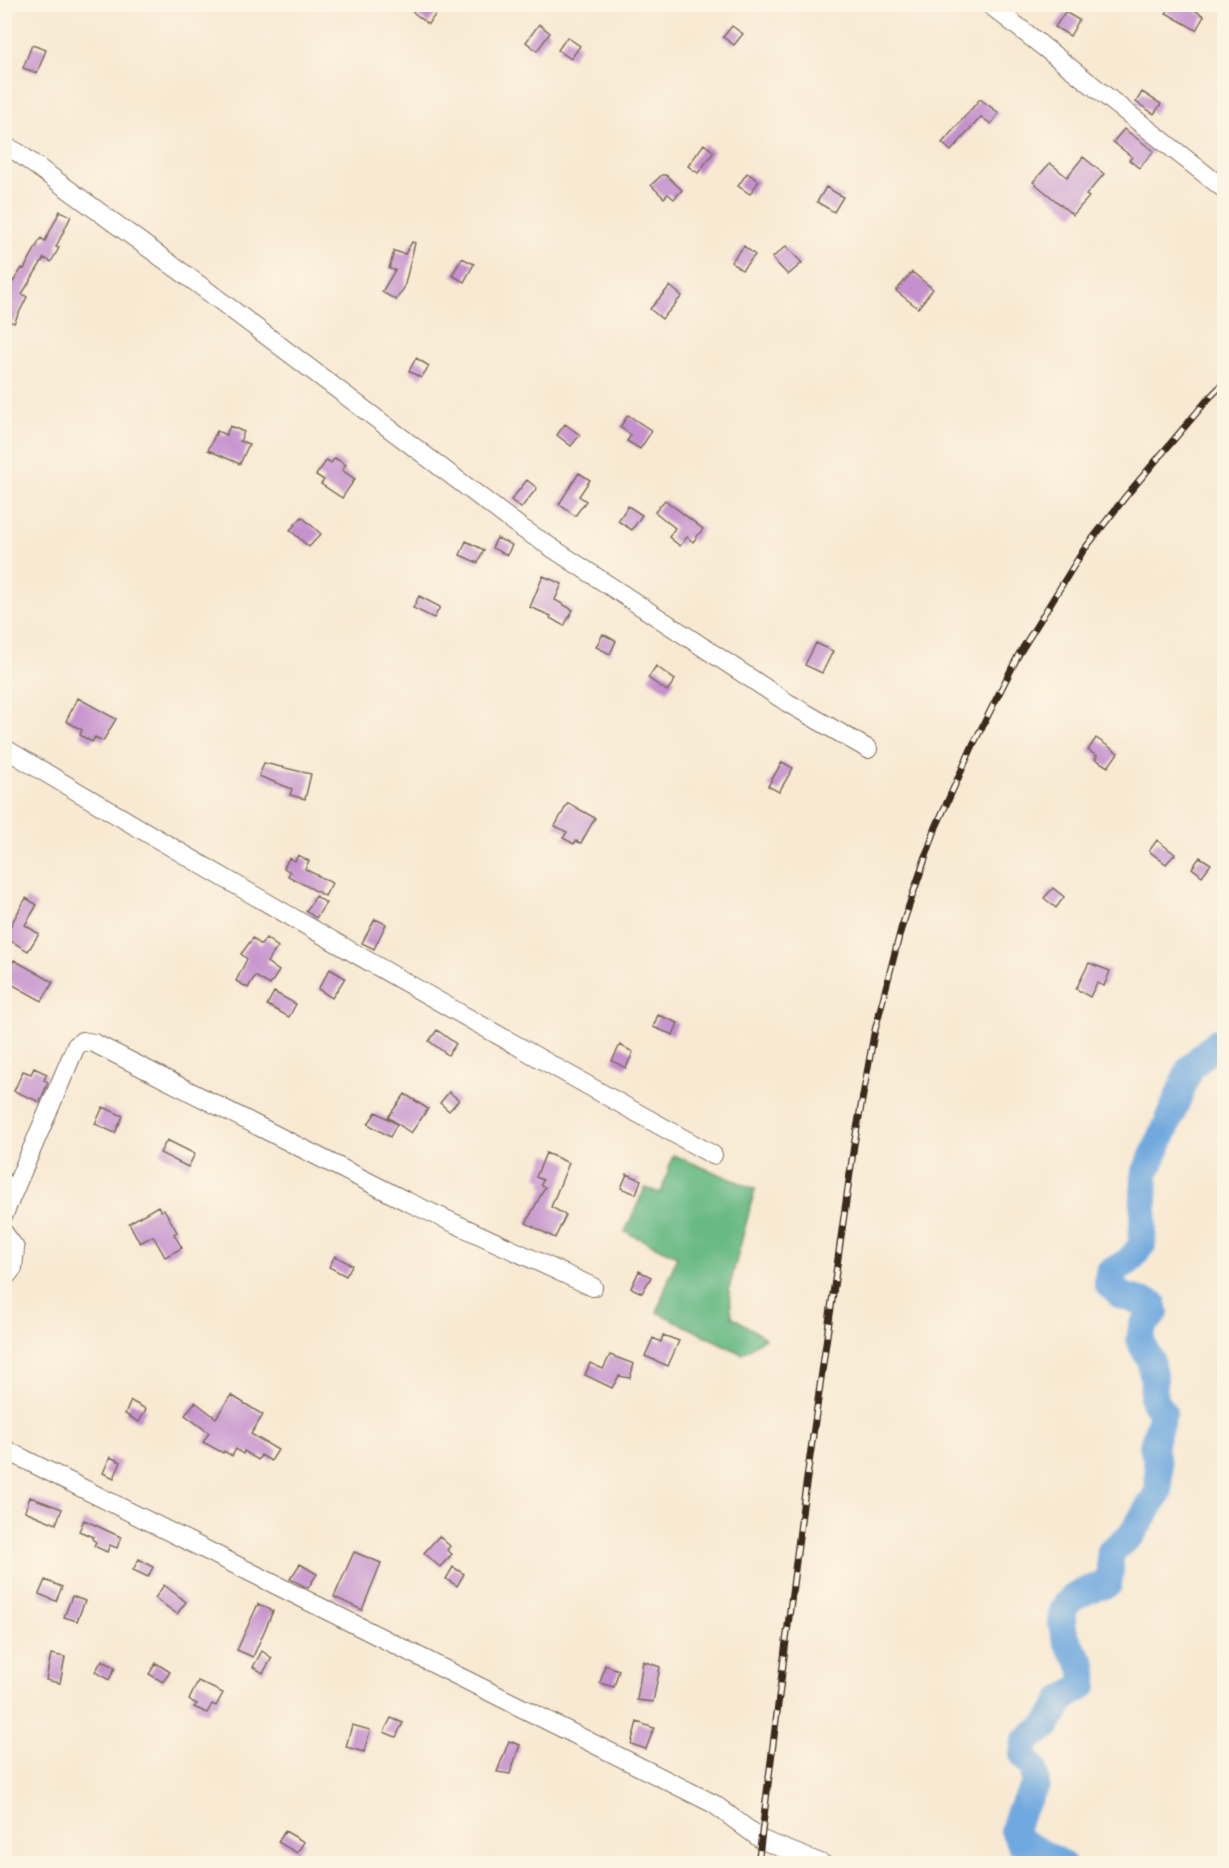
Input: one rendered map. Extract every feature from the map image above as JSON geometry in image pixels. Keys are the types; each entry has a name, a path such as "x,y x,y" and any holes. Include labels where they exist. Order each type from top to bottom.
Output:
{"street":[{"path":"989,4 1224,189"},
{"path":"4,146 17,152 198,284 520,526 788,703 868,749"},
{"path":"4,748 204,868 713,1155"},
{"path":"4,1215 76,1046 82,1041 93,1043 406,1201 592,1287"},
{"path":"4,1233 15,1248 13,1268 4,1279"},
{"path":"4,1449 714,1804 762,1840 823,1863"}],"green space":[{"path":"673,1155 755,1189 729,1289 732,1316 765,1338 742,1354 657,1312 677,1256 625,1232 645,1188 661,1193"}],"building":[{"path":"403,4 423,4 436,14 428,24"},
{"path":"1172,4 1185,4 1204,16 1196,30 1166,13"},
{"path":"1065,12 1079,20 1070,36 1055,27"},
{"path":"539,24 550,33 537,51 526,42"},
{"path":"732,26 743,34 734,45 723,37"},
{"path":"567,37 580,46 571,59 558,50"},
{"path":"32,45 46,50 37,73 23,68"},
{"path":"1142,92 1161,104 1154,114 1136,102"},
{"path":"980,99 999,113 991,124 981,117 951,151 942,143"},
{"path":"1124,129 1154,151 1139,168 1129,160 1132,157 1113,142"},
{"path":"704,144 714,152 698,173 688,166"},
{"path":"1083,157 1104,174 1086,195 1089,197 1073,215 1033,182 1050,163 1067,177"},
{"path":"747,173 759,181 750,194 738,186"},
{"path":"662,175 666,175 682,190 674,199 668,194 664,198 651,185"},
{"path":"826,187 843,197 834,212 817,202"},
{"path":"60,211 71,216 56,247 59,248 51,262 44,258 22,294 27,297 14,323 4,319 4,296 22,268 24,269 41,238 45,241"},
{"path":"412,242 415,243 404,288 396,300 382,292 395,270 389,269 394,251 405,254"},
{"path":"744,246 755,255 742,270 731,262"},
{"path":"786,246 802,263 788,275 772,258"},
{"path":"462,258 474,264 464,282 452,275"},
{"path":"912,272 933,289 918,308 896,291"},
{"path":"670,286 682,296 662,319 650,309"},
{"path":"416,358 429,366 421,378 409,371"},
{"path":"628,415 652,431 640,449 627,441 631,435 620,427"},
{"path":"565,424 580,435 571,446 557,435"},
{"path":"230,426 244,432 240,441 249,444 240,464 208,450 217,431 226,435"},
{"path":"335,458 346,465 342,470 355,479 342,498 321,484 324,480 316,475 327,460 331,463"},
{"path":"579,473 590,480 579,496 586,501 575,516 559,504"},
{"path":"527,480 537,488 521,508 511,500"},
{"path":"665,500 703,529 693,542 687,537 680,546 669,537 675,528 655,512"},
{"path":"628,506 642,515 632,530 618,521"},
{"path":"302,517 321,534 309,547 290,530"},
{"path":"497,538 512,545 507,555 492,548"},
{"path":"466,541 484,550 478,563 460,555"},
{"path":"543,576 562,584 555,600 573,610 564,626 550,618 551,616 530,607"},
{"path":"419,596 440,607 434,618 413,608"},
{"path":"603,634 616,641 610,654 596,647"},
{"path":"816,643 833,651 822,673 805,665"},
{"path":"656,666 675,680 667,691 648,678"},
{"path":"78,698 116,719 103,741 95,737 92,742 80,735 82,730 66,721"},
{"path":"1096,738 1118,753 1108,767 1095,759 1097,756 1088,750"},
{"path":"782,762 793,768 779,792 768,786"},
{"path":"264,763 311,774 305,799 290,795 292,789 259,776"},
{"path":"568,803 595,818 581,843 576,841 574,844 563,838 567,832 555,826"},
{"path":"1157,840 1175,854 1166,864 1149,851"},
{"path":"298,855 309,861 305,869 332,883 325,896 288,876 290,872 284,868 289,858 295,861"},
{"path":"1200,857 1211,864 1202,876 1192,868"},
{"path":"1053,888 1064,897 1056,908 1044,898"},
{"path":"316,896 326,903 316,918 306,911"},
{"path":"26,898 37,905 25,925 39,934 28,951 4,937"},
{"path":"375,919 386,924 374,949 362,943"},
{"path":"253,938 261,945 266,938 278,947 267,962 279,971 270,985 255,976 248,988 236,981 247,959 241,954"},
{"path":"14,960 53,982 42,1001 4,980"},
{"path":"1089,963 1110,971 1104,986 1097,983 1090,997 1076,989"},
{"path":"330,969 345,978 332,998 318,989"},
{"path":"274,992 296,1004 289,1017 267,1005"},
{"path":"658,1015 678,1023 673,1035 653,1027"},
{"path":"437,1030 456,1044 448,1055 429,1041"},
{"path":"620,1045 633,1052 626,1068 612,1061"},
{"path":"34,1068 47,1074 44,1080 48,1082 40,1102 14,1091 23,1071 31,1074"},
{"path":"449,1092 459,1100 449,1111 440,1103"},
{"path":"405,1094 428,1109 411,1133 388,1117"},
{"path":"103,1107 123,1116 115,1133 95,1124"},
{"path":"376,1112 397,1124 390,1137 368,1124"},
{"path":"167,1140 195,1154 188,1167 160,1153"},
{"path":"546,1153 569,1163 551,1207 566,1215 555,1238 526,1223 545,1187 541,1185 543,1180 536,1177"},
{"path":"627,1174 641,1180 636,1194 621,1188"},
{"path":"158,1206 161,1211 164,1209 177,1232 174,1234 182,1248 165,1257 153,1236 140,1243 129,1223"},
{"path":"335,1256 352,1265 346,1276 329,1267"},
{"path":"639,1271 651,1277 642,1293 631,1288"},
{"path":"663,1335 679,1341 668,1366 645,1356 653,1338 661,1342"},
{"path":"610,1355 634,1364 630,1378 619,1376 612,1388 585,1375 590,1363 603,1369"},
{"path":"231,1395 263,1415 251,1434 278,1450 271,1461 261,1455 258,1460 236,1449 232,1456 224,1451 223,1453 203,1442 209,1433 185,1415 195,1402 216,1418"},
{"path":"131,1401 146,1409 139,1422 125,1414"},
{"path":"110,1457 121,1462 114,1478 103,1473"},
{"path":"30,1497 62,1509 56,1524 25,1511"},
{"path":"84,1520 121,1537 117,1548 110,1545 107,1552 94,1546 96,1542 92,1539 93,1537 79,1531"},
{"path":"439,1536 450,1546 447,1550 452,1554 440,1567 424,1553"},
{"path":"354,1552 381,1563 362,1610 334,1597"},
{"path":"139,1559 153,1567 148,1577 133,1570"},
{"path":"300,1564 317,1574 308,1588 290,1579"},
{"path":"453,1567 464,1574 457,1586 446,1579"},
{"path":"45,1580 62,1587 56,1601 39,1594"},
{"path":"164,1585 186,1602 177,1614 155,1598"},
{"path":"72,1596 85,1601 77,1621 64,1617"},
{"path":"258,1604 273,1611 253,1657 237,1650"},
{"path":"262,1651 272,1658 263,1673 253,1667"},
{"path":"51,1654 65,1657 60,1683 46,1680"},
{"path":"102,1660 115,1668 109,1680 95,1672"},
{"path":"643,1661 660,1667 653,1702 637,1700"},
{"path":"156,1663 170,1672 163,1682 149,1674"},
{"path":"605,1665 619,1670 614,1687 600,1683"},
{"path":"198,1681 223,1693 216,1706 212,1704 207,1713 194,1707 197,1704 189,1700"},
{"path":"391,1718 403,1723 396,1737 384,1732"},
{"path":"637,1722 654,1728 646,1749 631,1744"},
{"path":"352,1725 370,1730 364,1752 346,1747"},
{"path":"509,1741 520,1745 510,1774 497,1772"},
{"path":"285,1831 304,1842 297,1853 278,1842"}],"waterway":[{"path":"1062,1864 1019,1841 1014,1830 1020,1811 1036,1785 1034,1769 1023,1754 1025,1741 1047,1726 1062,1700 1084,1685 1083,1667 1068,1643 1063,1629 1064,1609 1068,1602 1076,1596 1108,1584 1110,1552 1132,1534 1159,1491 1158,1466 1153,1446 1163,1413 1153,1400 1154,1380 1150,1359 1140,1341 1142,1327 1155,1312 1153,1304 1122,1296 1108,1284 1109,1273 1129,1261 1142,1245 1145,1174 1190,1068 1217,1042 1224,1041"}],"railway":[{"path":"758,1864 803,1506 854,1145 874,1034 901,929 936,827 973,745 1019,654 1083,551 1126,496 1224,383"}]}
